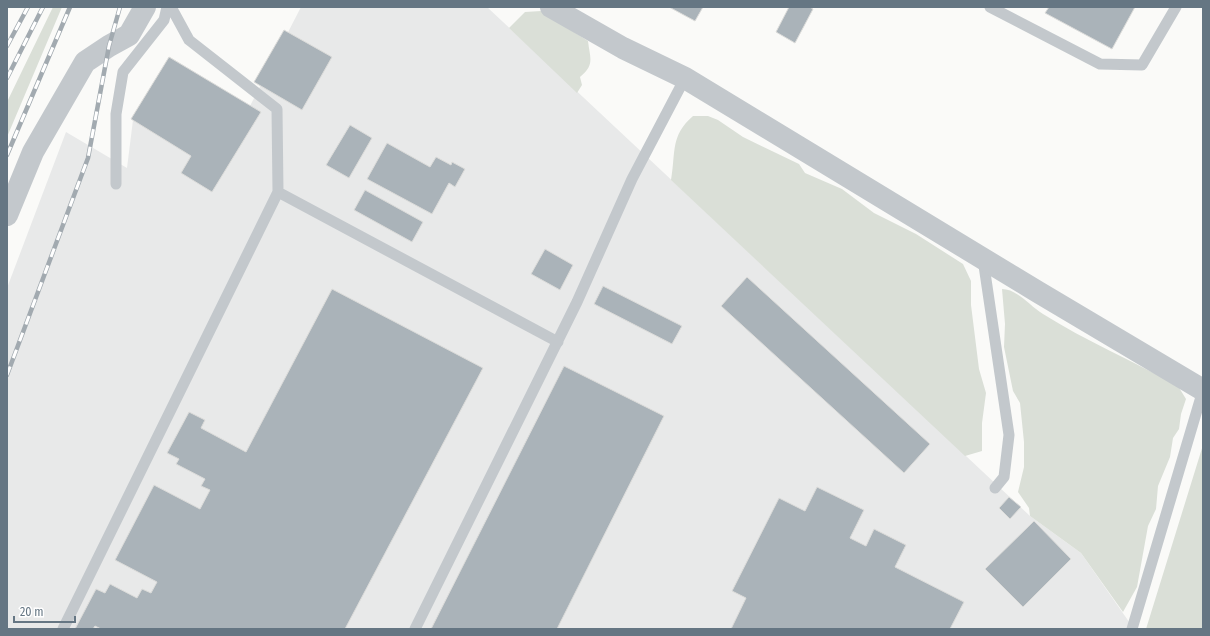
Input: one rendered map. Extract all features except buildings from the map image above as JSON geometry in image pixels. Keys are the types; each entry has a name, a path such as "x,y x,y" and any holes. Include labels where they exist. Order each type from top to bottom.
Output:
{"street":[{"path":"7,215 33,152 85,62 129,35 145,7"},
{"path":"551,7 623,48 685,78 983,259 1203,390"}],"lane":[{"path":"116,184 116,114 124,72 164,20 167,7"},
{"path":"63,629 278,192 277,108 189,40 171,7"},
{"path":"990,7 1100,64 1142,64 1176,7"},
{"path":"415,629 558,342 632,179 685,78"},
{"path":"278,192 558,342"},
{"path":"983,259 1009,435 1004,477 995,488"},
{"path":"1132,629 1203,390"}],"shaded area":[{"path":"53,7 62,7 7,137 7,102"},
{"path":"301,7 487,7 1030,516 1081,553 1134,629 7,629 7,288 66,132 127,168 133,120 170,57 250,106"},
{"path":"541,11 588,41 590,65 585,73 580,77 582,85 577,93 509,28 525,12"},
{"path":"693,116 708,116 718,120 743,137 799,164 805,173 842,189 874,213 916,234 963,264 971,281 971,305 979,369 986,393 982,423 982,451 965,456 671,180 677,138 686,123"},
{"path":"1002,289 1013,292 1038,311 1076,333 1178,386 1186,399 1181,414 1179,429 1173,438 1170,457 1158,486 1156,509 1148,526 1137,587 1123,612 1081,553 1030,516 1029,508 1018,492 1024,467 1024,442 1020,403 1013,391 1004,347 1005,324"},
{"path":"1203,445 1203,629 1146,629"}],"railway":[{"path":"7,46 28,7"},
{"path":"7,78 43,7"},
{"path":"7,155 70,7"},
{"path":"7,375 88,158 109,46 120,7"}]}
